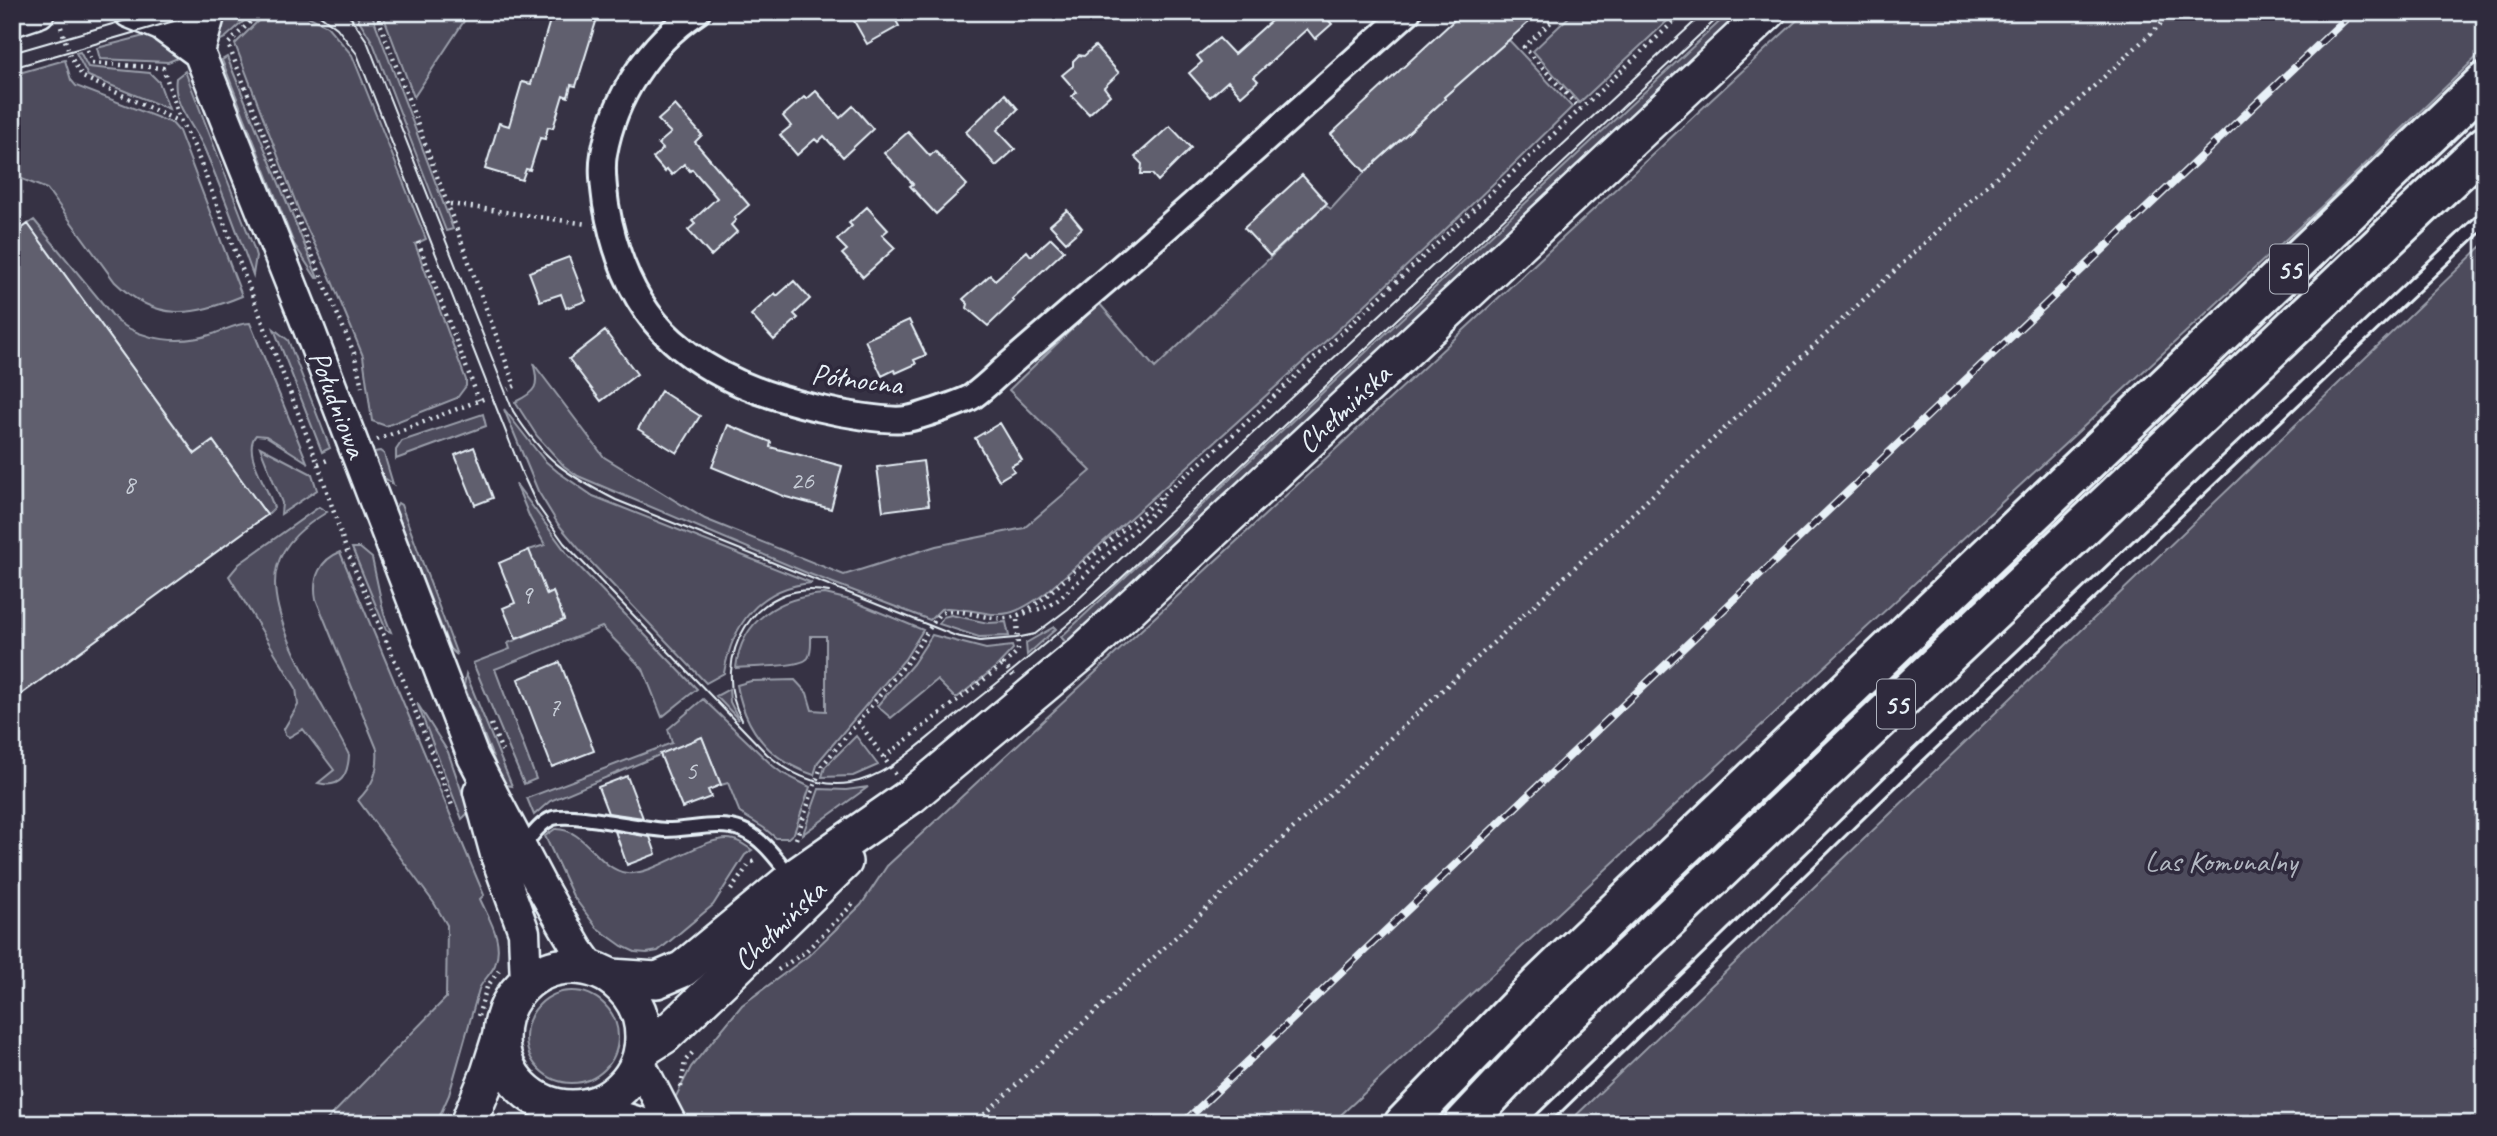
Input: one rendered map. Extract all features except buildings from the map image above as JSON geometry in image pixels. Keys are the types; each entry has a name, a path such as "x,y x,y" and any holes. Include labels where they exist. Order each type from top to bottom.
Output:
{"main road":[{"name":"Chełmińska","path":"601,973 657,980 683,969 792,878 899,782 1081,654 1768,12"},
{"name":"55","path":"1407,1118 1617,910 2485,82"},
{"name":"55","path":"1464,1124 1559,1023 2485,146"},
{"name":"Chełmińska","path":"640,1056 722,981 899,782"},
{"path":"468,1124 489,1073 501,1035 504,1015 513,998 526,983 541,973 574,966 601,973 634,1002 643,1034 640,1056 631,1077 619,1091 604,1101 587,1107 538,1114 538,1099 514,1079 507,1065 501,1035"}],"street":[{"path":"129,12 161,24 199,52 210,12"},
{"name":"Południowa","path":"183,12 328,378 473,757 565,929 601,973"},
{"name":"Północna","path":"697,12 663,39 640,67 626,89 603,156 604,189 610,227 617,254 631,286 671,339 688,354 724,376 770,397 841,414 906,419 970,398 1161,233 1408,12"},
{"path":"12,21 50,19"},
{"name":"Południowa","path":"473,757 481,807 524,932 526,983"},
{"path":"640,1056 671,1124"},
{"path":"587,1107 645,1124"}],"lane":[{"path":"1538,1124 1916,757 2485,218"},
{"path":"522,848 541,825 555,818 666,830 740,829 752,835 792,878"}],"path":[{"path":"260,12 228,44 350,342 363,391"},
{"path":"376,12 450,204 455,228 515,386 508,389"},
{"path":"1542,12 1551,22 1524,47 1580,109"},
{"path":"1017,615 1040,601 1236,432 1684,12"},
{"path":"974,1124 2174,12"},
{"path":"50,19 83,77 181,122"},
{"path":"87,50 92,63 163,68 181,122 194,146 318,464 346,549 402,677 457,816"},
{"path":"450,204 610,227"},
{"path":"418,242 479,400"},
{"path":"370,443 488,397"},
{"path":"376,432 382,438"},
{"path":"318,464 334,457"},
{"path":"807,838 796,839 821,767 908,661 939,614 947,611 988,618 1017,615 1049,606 1160,506 1162,495"},
{"path":"884,757 1018,651 1017,615"},
{"path":"1004,664 1017,680"},
{"path":"858,721 899,782"},
{"path":"772,974 805,952 853,904"}],"green space":[{"path":"220,12 254,12 217,42"},
{"path":"267,12 302,13 327,26 352,55 426,239 415,244 466,386 457,398 386,426 372,421 363,356 301,216 235,44"},
{"path":"354,12 371,12 453,229 446,231 373,43"},
{"path":"382,12 470,12 414,97"},
{"path":"1574,12 1677,12 1579,103 1533,51"},
{"path":"1730,12 1741,12 1743,15 1068,645 1061,637"},
{"path":"1806,12 2485,12 2485,49 2325,203 1331,1124 682,1124 671,1106 691,1067 742,1005 808,956 861,905 887,866"},
{"path":"148,35 173,50 178,58 168,62 100,59 97,48"},
{"path":"1509,40 1572,107 1378,293 1247,413 1047,592 1019,610 998,614 947,608 941,609 930,620 807,573 578,476 564,466 537,436 515,402 528,395 536,383 533,363 604,457 705,519 844,575 936,546 1024,528 1091,471 1009,390 1099,303 1155,368 1325,205 1331,209 1365,172"},
{"path":"80,52 88,67 150,73 159,82 169,109 88,76 76,53"},
{"path":"227,57 318,278 294,244 222,60"},
{"path":"65,60 71,80 76,86 172,123 179,131 242,296 191,311 161,310 146,304 115,282 47,189 12,175 12,75"},
{"path":"185,71 253,246 256,256 253,275 211,163 177,97 176,78"},
{"path":"34,220 117,321 128,328 151,337 176,340 201,337 250,323 307,462 266,436 256,435 252,442 254,460 274,508 267,515 213,441 195,454 28,224"},
{"name":"Las Komunalny","path":"2485,243 2485,1124 1567,1124"},
{"path":"274,329 288,340 330,448 322,452"},
{"path":"504,409 544,460 593,496 812,583 794,586 763,600 742,624 728,655 724,673 706,683 558,524 538,491"},
{"path":"483,414 486,426 396,459 396,450 402,441"},
{"path":"260,447 312,474 317,490 281,514 282,503"},
{"path":"380,451 384,454 393,484 383,477 374,452"},
{"path":"516,484 569,556 697,689 662,717 643,669 602,627 495,669 536,779 524,784 473,663 510,649 508,643 564,620 553,592 543,596 543,585 529,550 545,545"},
{"path":"398,503 457,655 450,649 395,508"},
{"path":"319,507 327,512 304,528 290,542 280,558 275,588 279,611 299,663 349,755 345,774 342,779 332,784 318,783 334,770 303,729 289,737 285,735 284,729 298,705 296,688 229,576 239,564"},
{"path":"352,548 360,548 372,558 384,614 391,632 386,630"},
{"path":"340,552 484,895 480,899 497,939 495,965 479,989 449,1095 436,1124 323,1124 446,998 447,925 434,903 358,800 374,777 377,749 315,591 319,571 327,560"},
{"path":"825,594 850,600 923,630 905,659 818,762 814,775 785,761 762,742 746,716 737,685 751,681 795,680 807,693 812,710 826,711 826,636 811,636 808,658 796,664 736,668 739,651 746,636 754,624 766,614 793,600"},
{"path":"951,615 988,623 1006,622 1009,636 979,637 939,624 943,617"},
{"path":"1054,627 1056,629 1027,655 1026,643"},
{"path":"932,635 986,649 1012,646 1013,649 996,667 958,697 954,697 937,680 891,718 877,706 913,664"},
{"path":"466,674 512,786 506,785 502,780 464,685"},
{"path":"729,689 730,702 739,720 716,696"},
{"path":"703,699 773,766 810,787 794,833 788,838 776,838 740,813 728,783 721,785 702,737 550,801 534,815 527,798 672,743 668,729"},
{"path":"417,703 448,752 467,807 468,813 462,819"},
{"path":"856,736 878,765 853,776 822,777 825,767"},
{"path":"868,787 803,834 819,789 846,790"},
{"path":"555,829 566,830 575,835 607,864 627,873 653,868 710,842 723,839 736,841 752,850 745,855 713,905 658,951 635,952 597,928 573,896 545,836"},
{"path":"572,991 590,995 604,1005 614,1019 618,1037 614,1055 604,1069 590,1079 572,1083 554,1079 540,1069 530,1055 526,1037 530,1019 540,1005 554,995"}],"tram line":[{"path":"12,53 154,12"},
{"path":"12,68 205,12"},
{"path":"316,12 337,28 357,54 537,505 564,543 767,754 785,768 805,778 838,784 878,774 903,758 1115,584 1724,12"},
{"path":"347,12 367,41 513,411 546,454 569,473 616,500 956,636 980,641 1035,634 1068,609 1705,12"},
{"path":"742,720 733,696 731,672 735,648 745,627 760,609 780,597 803,590 829,592"}],"railway":[{"path":"1182,1124 2353,12"}]}
